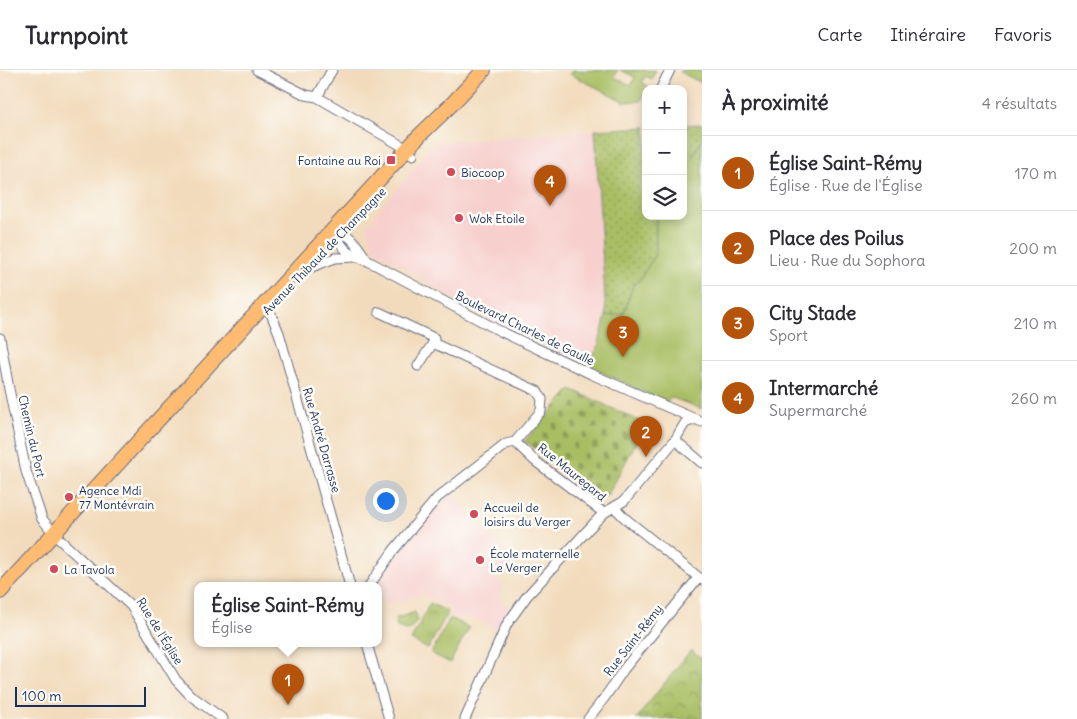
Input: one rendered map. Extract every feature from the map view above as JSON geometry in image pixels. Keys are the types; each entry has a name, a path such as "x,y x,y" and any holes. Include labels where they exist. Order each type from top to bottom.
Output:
{"main road":[{"name":"Avenue Thibaud de Champagne","path":"268,305 309,268 410,152 420,134 484,70"},
{"name":"Avenue Thibaud de Champagne","path":"0,592 213,359 339,233"}],"street":[{"path":"257,70 306,95 317,97 410,152"},
{"path":"317,97 332,70"},
{"path":"662,85 670,70"},
{"name":"Boulevard Charles de Gaulle","path":"339,233 345,250 356,257 368,261 500,331 590,374 699,421"},
{"name":"Boulevard Charles de Gaulle","path":"339,233 352,239 368,261"},
{"name":"Boulevard Charles de Gaulle","path":"309,268 335,258 356,257"},
{"name":"Rue André Darrasse","path":"268,305 279,333 349,582"},
{"path":"379,312 434,338 433,343 418,366"},
{"name":"Chemin du Port","path":"0,338 26,471 42,519 54,534"},
{"path":"372,582 393,551 437,498 506,444 515,442 541,411 542,399 538,391 433,343"},
{"path":"604,513 624,501 675,440 685,423 699,421"},
{"path":"675,440 702,463"},
{"name":"Rue Mauregard","path":"465,719 504,629 514,614 527,596 604,513 535,461 515,442"},
{"path":"615,508 700,579"},
{"name":"Rue de l'Église","path":"54,534 131,606 176,680 190,694 223,719"},
{"name":"Rue Saint-Rémy","path":"588,719 624,669 700,579"},
{"path":"368,647 389,719"}],"shaded area":[{"path":"595,130 606,316 598,347 588,366 476,313 374,249 366,226 435,142"},
{"path":"450,494 514,560 495,577 504,587 498,598 511,609 498,630 476,619 447,615 451,608 421,593 419,596 386,605 382,598 382,582 380,582 420,529"}],"green space":[{"path":"572,70 618,70 614,77 631,85 635,77 620,70 656,70 652,79 645,76 642,82 646,85 642,85 641,101 625,102 570,74"},
{"path":"681,70 698,70 702,72 702,83 680,72"},
{"path":"702,124 702,140 687,166 687,130 687,125"},
{"path":"642,127 642,220 656,220 656,253 640,280 633,285 624,314 606,316 595,130"},
{"path":"702,140 702,409 670,397 667,403 588,366 598,347 606,316 624,314 633,285 640,280 656,253 656,220 687,220 687,166"},
{"path":"571,389 646,424 608,495 599,497 525,441"},
{"path":"430,603 448,612 428,649 411,640"},
{"path":"415,612 418,619 409,631 397,627 395,620 397,618"},
{"path":"450,618 469,628 450,663 431,653"},
{"path":"691,650 702,659 702,719 636,719"}],"place":[{"name":"Fontaine au Roi","path":"391,160"},
{"name":"Biocoop","path":"451,172"},
{"name":"Intermarché","path":"550,206"},
{"name":"Wok Etoile","path":"459,218"},
{"name":"City Stade","path":"623,357"},
{"name":"Place des Poilus","path":"646,457"},
{"name":"Agence Mdi 77 Montévrain","path":"69,497"},
{"name":"Accueil de loisirs du Verger","path":"474,514"},
{"name":"École maternelle Le Verger","path":"480,560"},
{"name":"La Tavola","path":"54,569"},
{"name":"Église Saint-Rémy","path":"288,705"}]}
